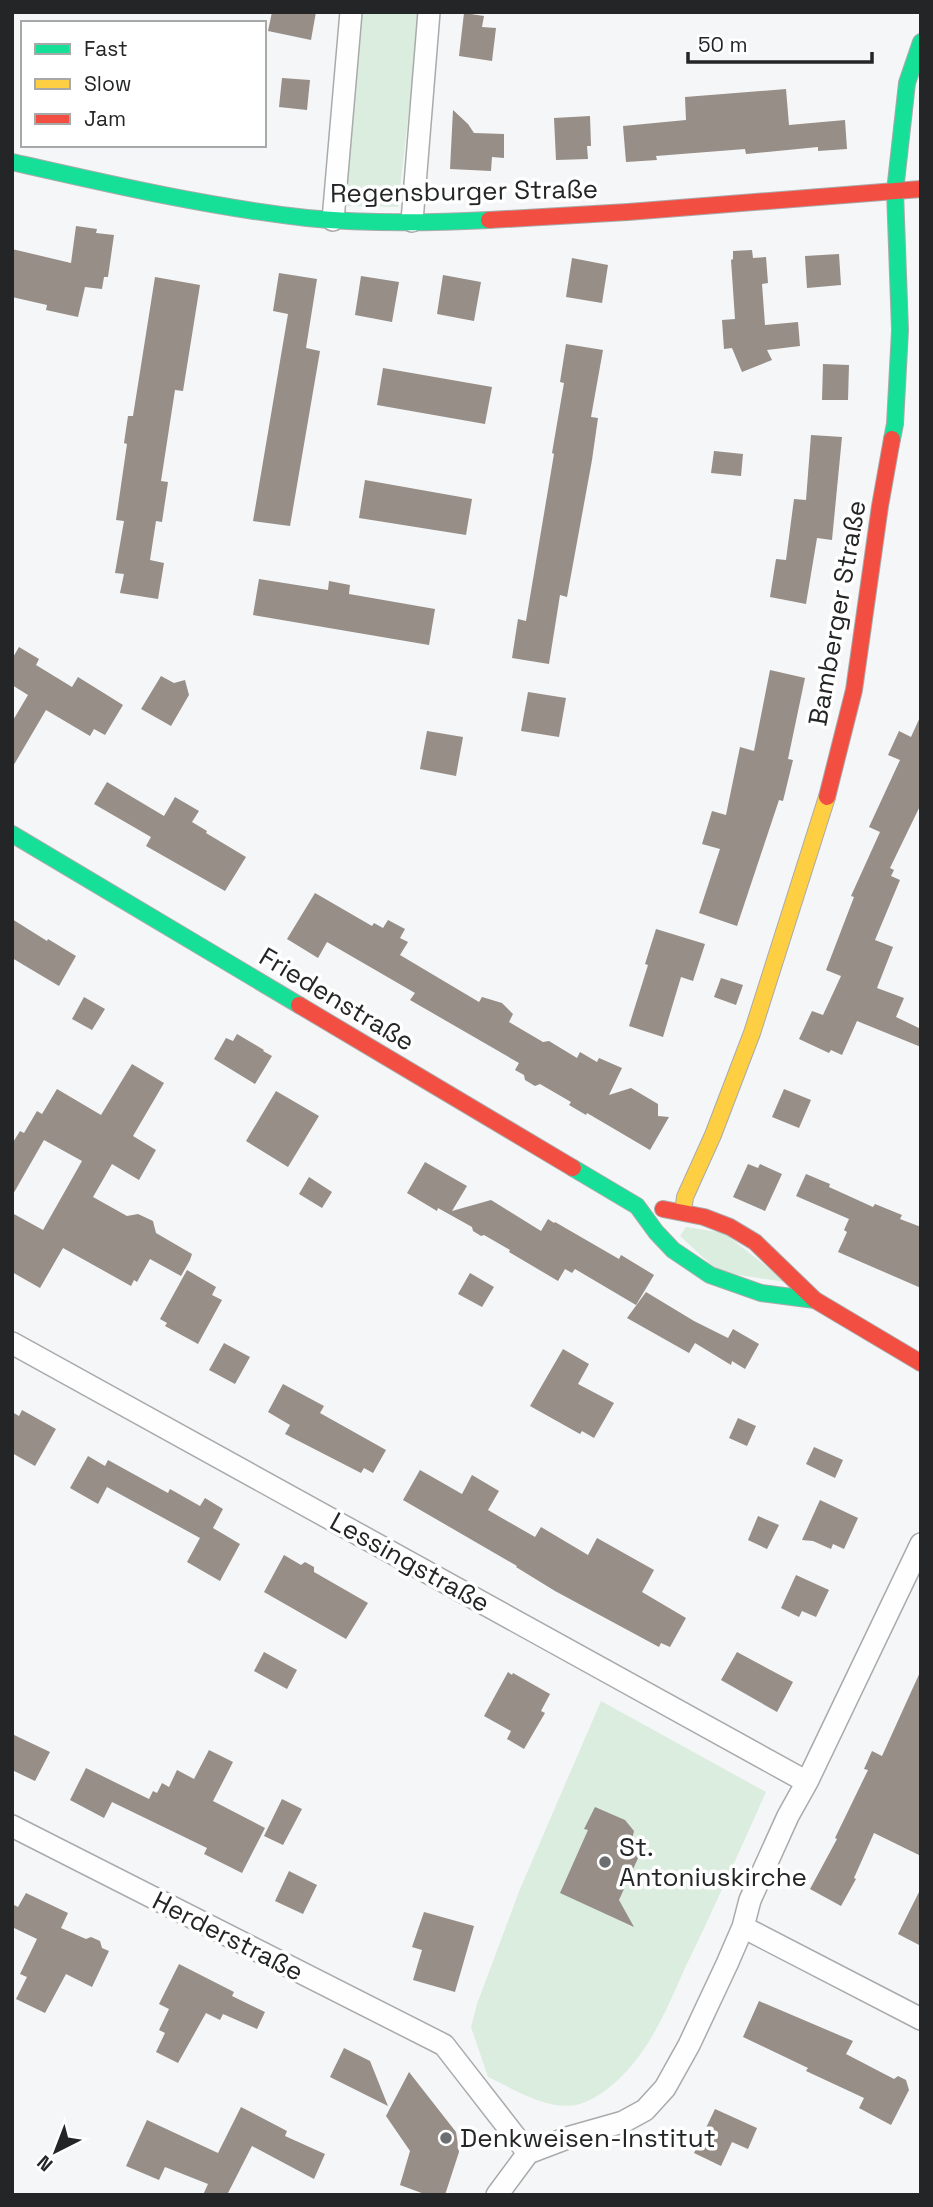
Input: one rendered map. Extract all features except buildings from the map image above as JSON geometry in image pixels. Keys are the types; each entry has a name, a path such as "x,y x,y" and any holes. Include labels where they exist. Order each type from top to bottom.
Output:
{"street":[{"path":"333,220 351,12"},
{"path":"412,221 429,12"},
{"name":"Bamberger Straße","path":"683,1212 685,1197 713,1135 752,1033 825,800 854,691 880,506 895,424 900,330 895,191 907,83 921,41"},
{"name":"Regensburger Straße","path":"12,162 262,212 333,220 541,218 921,189"},
{"name":"Friedenstraße","path":"12,834 637,1206 683,1212 730,1227 755,1242 815,1300 921,1363"},
{"name":"Friedenstraße","path":"637,1206 653,1229 677,1254 717,1279 748,1290 785,1298 815,1300"},
{"name":"Lessingstraße","path":"12,1343 807,1782"},
{"path":"497,2195 528,2153 570,2137 610,2127 645,2110 665,2088 743,1927 750,1900 788,1816 807,1782 921,1544"},
{"name":"Herderstraße","path":"12,1826 444,2045 528,2153"},
{"path":"743,1927 921,2019"}],"green space":[{"path":"359,12 420,12 398,207 344,206"},
{"path":"686,1227 724,1233 786,1282 719,1272 680,1236"},
{"path":"601,1701 766,1792 670,2002 645,2048 631,2067 604,2092 583,2103 559,2105 534,2099 488,2077 471,2027 520,1889"}],"traffic: fast":[{"path":"892,439 900,330 895,191 907,83 921,42"},
{"path":"12,162 196,201 307,218 398,222 489,220"},
{"path":"12,834 299,1005"},
{"path":"573,1168 637,1206 673,1250 710,1275 761,1293 815,1300"}],"traffic: slow":[{"path":"683,1212 685,1197 713,1135 752,1033 827,797"}],"traffic: jam":[{"path":"489,220 921,189"},
{"path":"827,797 854,690 892,439"},
{"path":"299,1005 573,1168"},
{"path":"663,1209 704,1217 730,1227 755,1242 815,1300 921,1363"}],"place":[{"name":"St. Antoniuskirche","path":"605,1862"},
{"name":"Denkweisen-Institut","path":"446,2138"}]}
